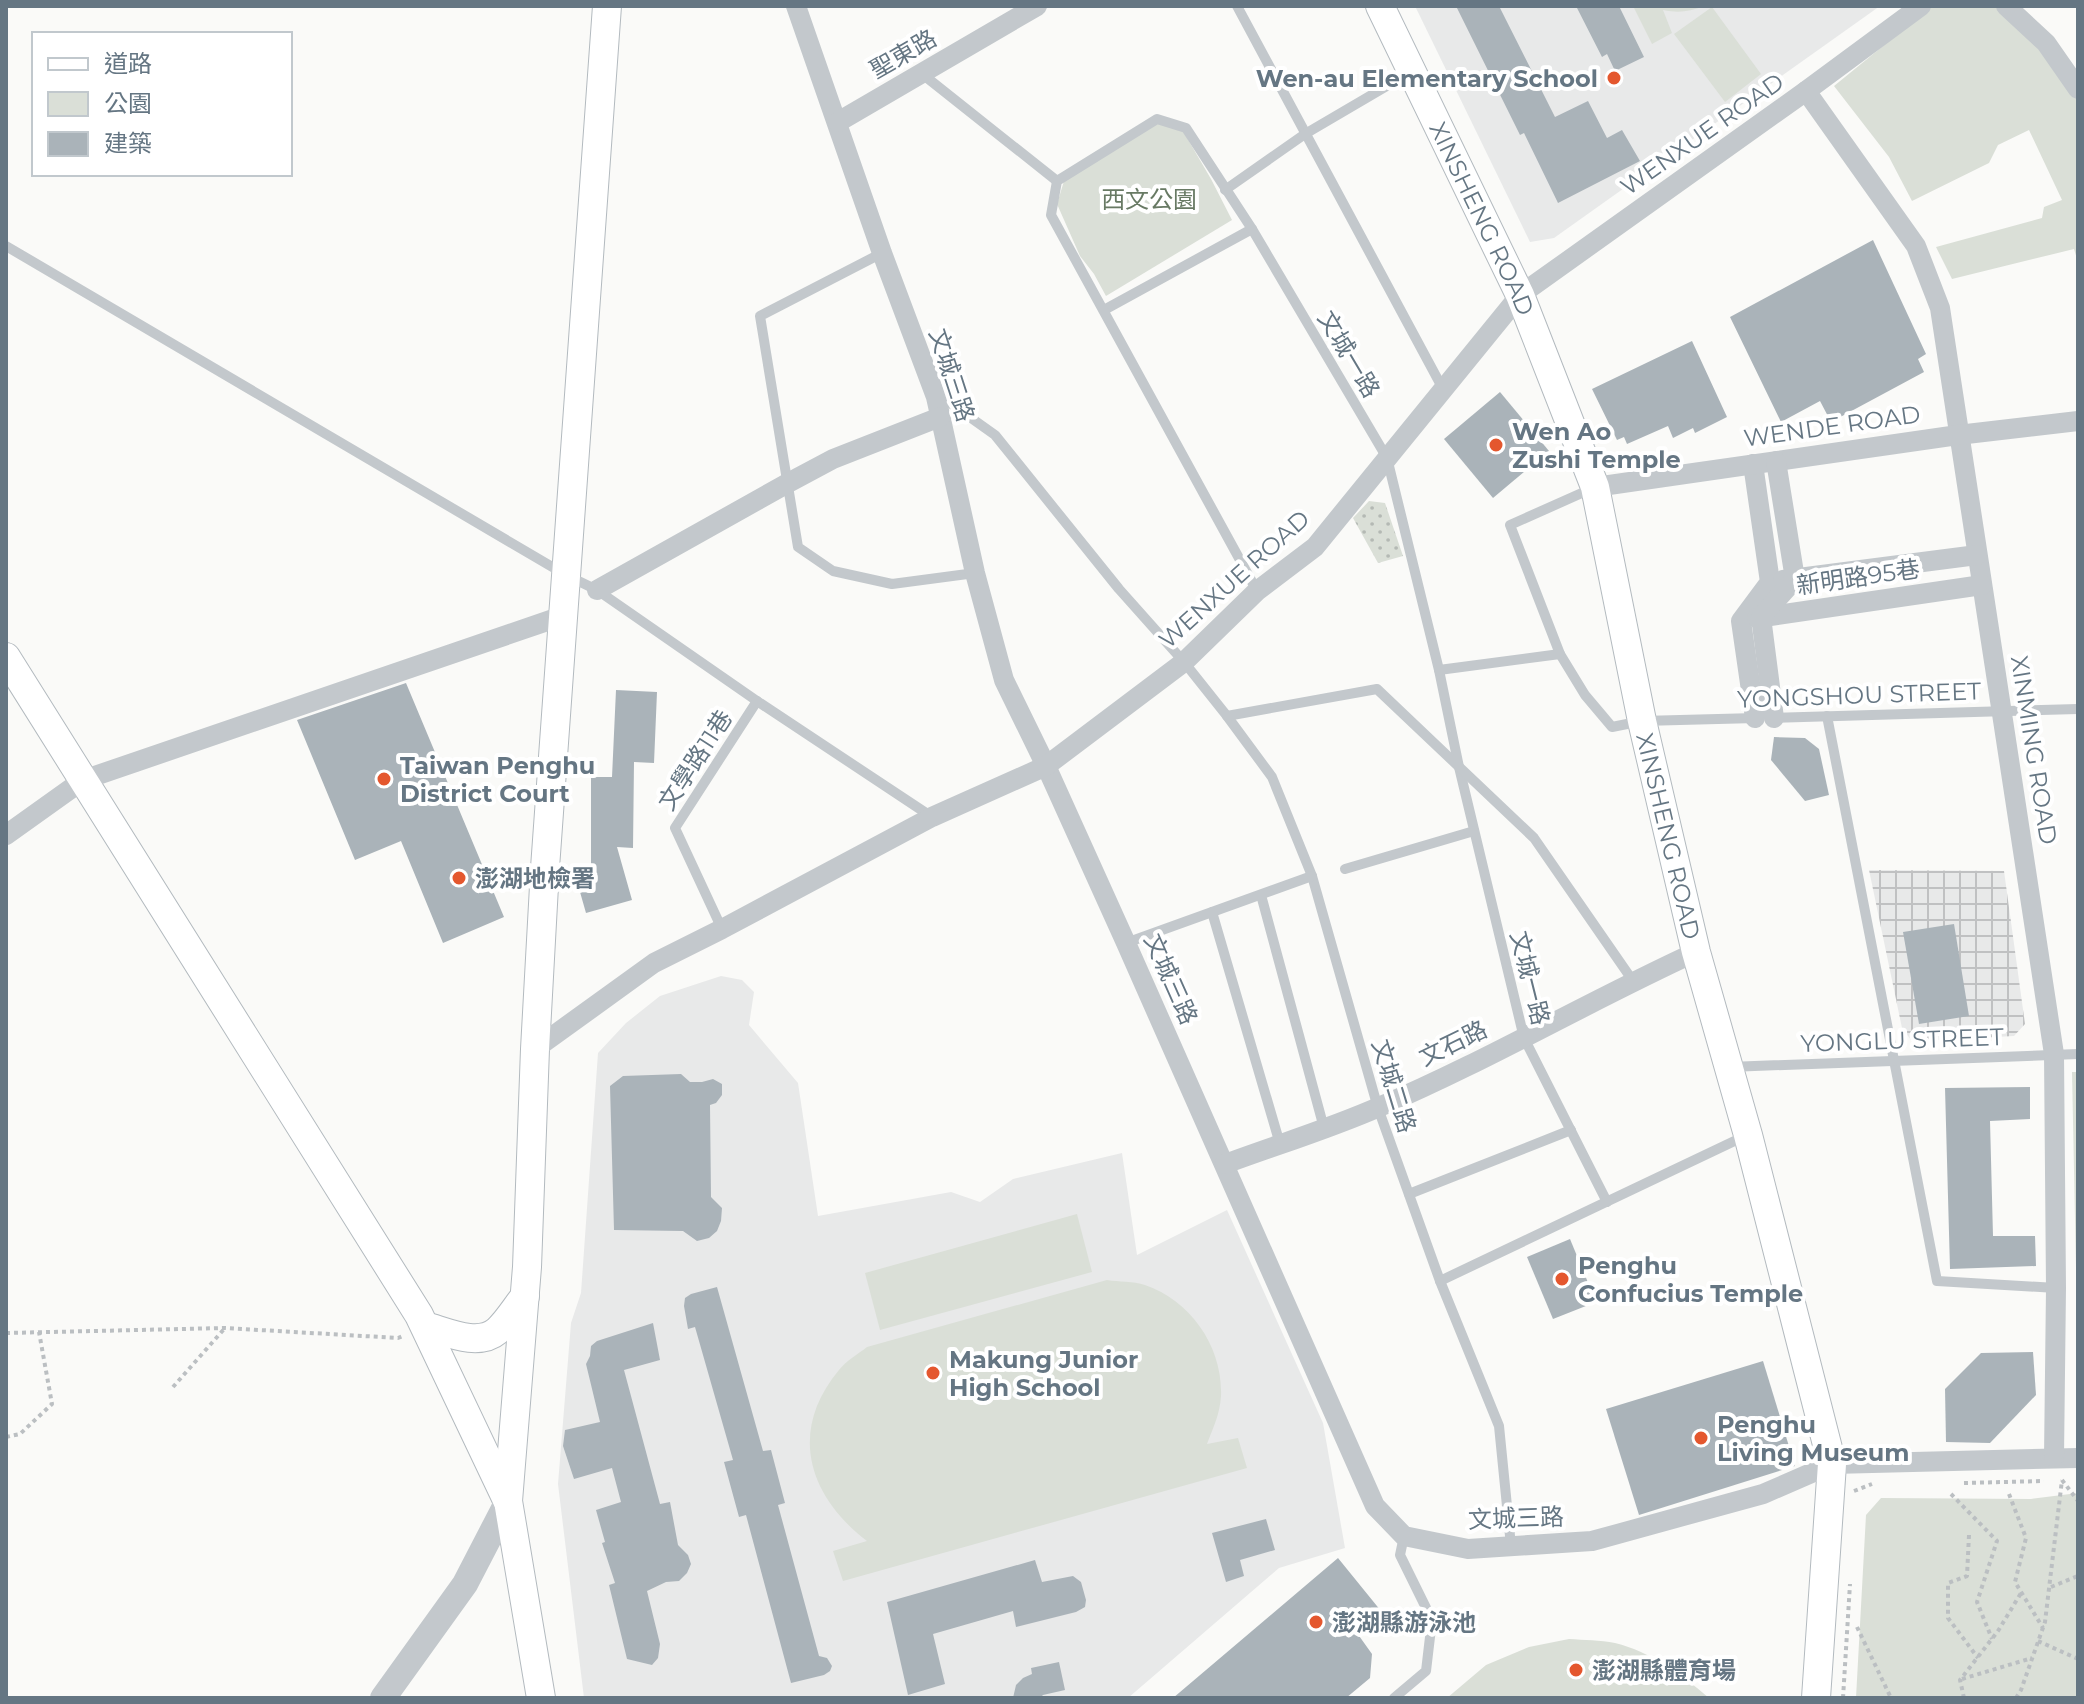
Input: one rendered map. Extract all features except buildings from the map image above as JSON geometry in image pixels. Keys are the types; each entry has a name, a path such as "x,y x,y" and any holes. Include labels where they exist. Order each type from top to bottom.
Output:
{"main road":[{"path":"541,1698 508,1501 525,1296 545,868 607,6"},
{"name":"XINSHENG ROAD","path":"1380,6 1520,295 1595,487 1642,721 1696,952 1748,1135 1832,1464 1816,1698"},
{"path":"6,657 425,1326 508,1501"},
{"path":"425,1326 463,1337 483,1339 497,1330 525,1296"}],"street":[{"name":"文城三路","path":"796,6 934,391 975,573 1004,680 1126,943 1375,1506 1404,1536 1468,1549 1592,1541 1763,1494 1832,1464"},
{"name":"聖東路","path":"838,122 1037,6"},
{"name":"WENXUE ROAD","path":"535,1049 654,963 932,817 1046,766 1184,662 1257,591 1315,547 1520,295 1921,6"},
{"path":"2006,6 2046,43 2078,89"},
{"name":"XINMING ROAD","path":"1806,91 1916,246 1940,308 2054,1054 2054,1457"},
{"path":"597,590 833,459 940,417"},
{"name":"WENDE ROAD","path":"1595,487 2078,421"},
{"path":"1776,461 1795,579"},
{"path":"1753,464 1770,582 1751,619 1764,718"},
{"path":"1770,582 1977,555"},
{"path":"1751,619 1795,579"},
{"name":"新明路95巷","path":"1751,619 1982,585"},
{"path":"6,835 83,780 565,615"},
{"name":"文石路","path":"1225,1164 1378,1108 1696,952"},
{"path":"1832,1464 2078,1458"},
{"path":"383,1698 465,1584 508,1501"}],"lane":[{"path":"1237,6 1443,389"},
{"path":"1225,190 1305,134 1413,71"},
{"path":"921,73 1057,181 1051,215 1257,591"},
{"name":"文城一路","path":"1057,181 1157,119 1186,128 1252,229 1387,458 1524,1038 1607,1202"},
{"path":"1104,310 1252,229"},
{"path":"6,246 566,575 597,590 932,817"},
{"path":"882,253 760,316 798,547 833,571 892,584 975,573"},
{"name":"文城二路","path":"934,391 995,435 1119,589 1184,662 1272,777 1312,876 1378,1108 1440,1281 1499,1426 1511,1546"},
{"path":"1439,670 1560,654 1510,525 1595,487"},
{"name":"YONGSHOU STREET","path":"1560,654 1585,695 1612,727 1642,721 2078,709"},
{"path":"1227,716 1377,689 1534,838 1633,981"},
{"name":"文學路11巷","path":"722,929 675,828 757,701"},
{"path":"1827,716 1937,1281 2056,1288"},
{"path":"1345,869 1474,831"},
{"path":"1126,943 1312,876"},
{"path":"1261,895 1324,1128"},
{"path":"1212,912 1280,1144"},
{"name":"YONGLU STREET","path":"1727,1067 2078,1054"},
{"path":"1409,1194 1571,1130"},
{"path":"1440,1281 1748,1135"},
{"path":"1394,1698 1426,1671 1432,1620 1400,1555 1404,1536"}],"path":[{"path":"6,1333 225,1328 398,1338 425,1326"},
{"path":"173,1387 225,1328"},
{"path":"6,1437 20,1434 52,1404 39,1332"},
{"path":"2062,1480 2078,1501"},
{"path":"2016,1698 2043,1628 2062,1480"},
{"path":"2003,1483 2070,1480"},
{"path":"1854,1498 1854,1491 1879,1483"},
{"path":"1951,1494 1997,1541 1977,1602 1992,1639"},
{"path":"2009,1494 2026,1538 2015,1582 2043,1628"},
{"path":"1969,1535 1967,1576 1948,1583 1948,1618 1978,1658"},
{"path":"1843,1698 1850,1575"},
{"path":"2049,1587 2078,1576"},
{"path":"1960,1680 1992,1639 2021,1593"},
{"path":"1857,1627 1891,1698"},
{"path":"2038,1641 2078,1659"},
{"path":"1960,1680 2032,1658"},
{"path":"1960,1680 1964,1698"}],"shaded area":[{"name":"Wen-au Elementary School","path":"1415,6 1880,6 1554,238 1530,242"},
{"path":"1869,870 2004,871 2025,1024 2014,1036 1911,1040 1902,1028"},
{"name":"Makung Junior High School","path":"721,976 742,980 754,992 749,1025 798,1083 818,1216 951,1192 980,1202 1013,1179 1122,1153 1137,1255 1227,1210 1323,1423 1345,1548 1279,1568 1128,1698 584,1698 558,1484 571,1323 581,1293 598,1053 626,1023 660,996"}],"green space":[{"path":"1633,6 1704,6 1684,11 1663,10 1672,33 1652,44"},
{"path":"1932,6 1998,6 2041,47 2078,99 2078,262 2074,249 1952,279 1936,247 2042,218 2044,207 2062,200 2029,130 1998,145 1989,163 1912,201 1889,157 1834,86"},
{"path":"1712,7 1761,74 1725,102 1674,34"},
{"name":"西文公園","path":"1157,122 1183,131 1232,220 1106,296 1080,256 1057,204 1064,181"},
{"path":"1369,501 1385,503 1403,556 1378,563 1353,518"},
{"path":"2072,1072 2078,1072 2078,1268 2076,1268"},
{"path":"1077,1214 1092,1272 880,1330 865,1273"},
{"path":"1107,1280 1140,1284 1162,1292 1190,1314 1201,1328 1216,1360 1221,1396 1207,1444 1238,1438 1247,1468 843,1581 833,1551 867,1541 831,1504 819,1483 812,1462 810,1439 814,1416 823,1393 842,1367 867,1347"},
{"path":"2078,1493 2078,1698 1856,1698 1866,1515 1881,1498 2031,1499"},
{"name":"澎湖縣體育場","path":"1569,1639 1615,1643 1641,1652 1676,1672 1709,1698 1447,1698 1486,1665 1529,1647"}],"place":[{"name":"Wen-au Elementary School","path":"1614,78"},
{"name":"Wen Ao Zushi Temple","path":"1496,445"},
{"name":"Taiwan Penghu District Court","path":"384,779"},
{"name":"澎湖地檢署","path":"459,878"},
{"name":"Penghu Confucius Temple","path":"1562,1279"},
{"name":"Makung Junior High School","path":"933,1373"},
{"name":"Penghu Living Museum","path":"1701,1438"},
{"name":"澎湖縣游泳池","path":"1316,1622"},
{"name":"澎湖縣體育場","path":"1576,1670"}]}
